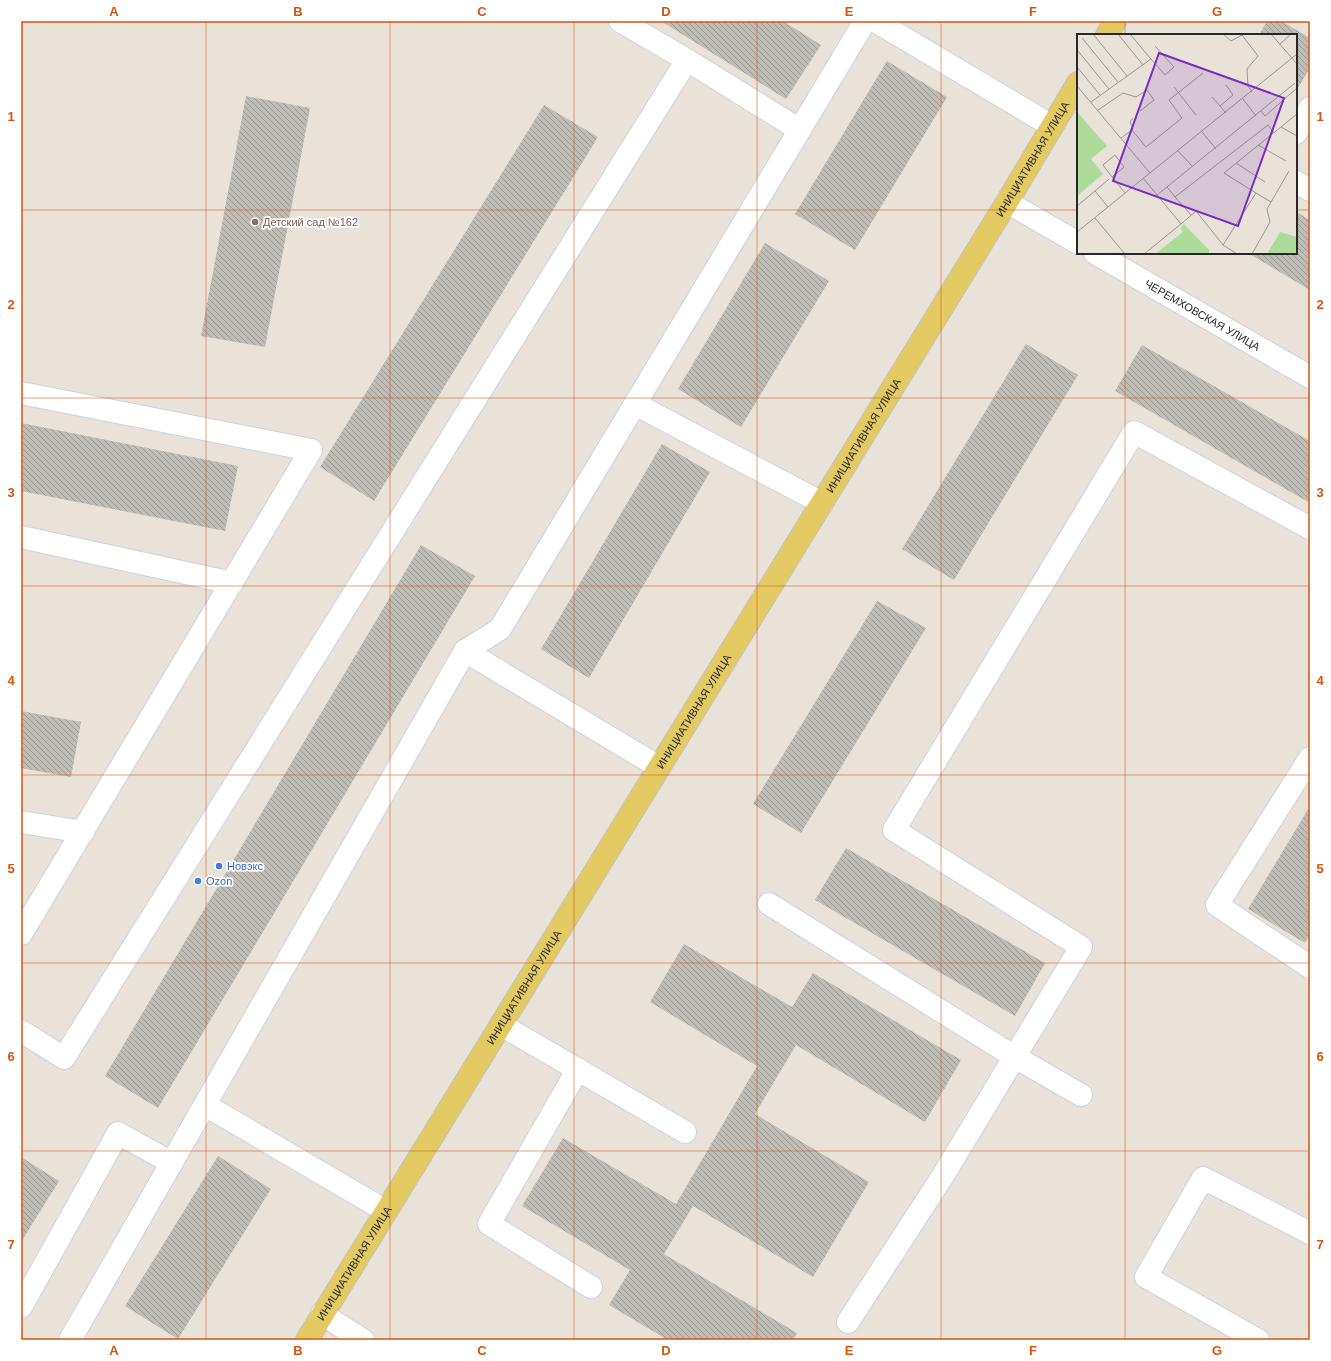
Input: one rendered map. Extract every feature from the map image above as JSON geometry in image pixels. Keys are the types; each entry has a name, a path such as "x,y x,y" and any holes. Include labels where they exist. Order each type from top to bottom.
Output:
{"main road":[{"path":"1107,34 1115,21"},
{"name":"ИНИЦИАТИВНАЯ УЛИЦА","path":"307,1340 1077,85"}],"street":[{"path":"620,21 687,60 800,130"},
{"path":"70,1340 465,651 500,629 865,21"},
{"path":"874,21 1052,126"},
{"path":"21,1031 64,1058 687,60"},
{"path":"1297,130 1310,108"},
{"path":"1297,183 1310,190"},
{"path":"1006,202 1077,242"},
{"name":"ЧЕРЕМХОВСКАЯ УЛИЦА","path":"1097,254 1310,377"},
{"path":"21,393 311,450 21,934"},
{"path":"635,404 822,502"},
{"path":"848,1322 944,1174 1081,947 894,830 1134,432 1310,528"},
{"path":"21,537 232,583"},
{"path":"465,651 659,767"},
{"path":"1310,758 1217,905 1310,967"},
{"path":"21,822 82,832"},
{"path":"769,904 1015,1057 1081,1095"},
{"path":"500,1025 685,1132"},
{"path":"578,1069 489,1224 591,1287"},
{"path":"205,1105 386,1211"},
{"path":"21,1307 118,1133 172,1163"},
{"path":"1258,1340 1146,1277 1203,1178 1310,1233"},
{"path":"322,1314 363,1340"}],"building":[{"path":"661,21 783,21 821,45 786,99"},
{"path":"1267,21 1281,21 1310,38 1310,68 1297,89 1297,34 1260,34"},
{"path":"887,61 947,97 855,250 795,214"},
{"name":"Детский сад №162","path":"246,96 310,108 265,347 201,336"},
{"path":"544,105 598,137 374,501 320,467"},
{"path":"1297,213 1310,220 1310,290 1250,254 1297,254"},
{"path":"765,243 829,281 741,427 678,389"},
{"path":"1026,344 1078,375 954,580 902,549"},
{"path":"1142,345 1310,441 1310,503 1115,391"},
{"path":"21,423 238,466 225,531 21,491"},
{"path":"662,444 710,472 589,678 541,649"},
{"path":"421,545 475,576 158,1108 105,1076"},
{"path":"877,601 926,628 801,833 753,804"},
{"path":"21,711 81,722 71,777 21,768"},
{"path":"1310,806 1310,934 1305,943 1248,909"},
{"path":"846,848 1045,963 1015,1016 815,900"},
{"path":"684,944 792,1007 813,973 961,1060 925,1122 796,1045 755,1114 869,1182 813,1277 693,1206 664,1254 797,1333 793,1340 668,1340 609,1305 630,1270 522,1206 563,1138 676,1204 757,1066 650,1002"},
{"path":"218,1156 271,1189 178,1339 125,1306"},
{"path":"21,1157 59,1181 21,1242"}],"place":[{"name":"Детский сад №162","path":"255,222"},
{"name":"Новэкс","path":"219,866"},
{"name":"Ozon","path":"198,881"}]}
